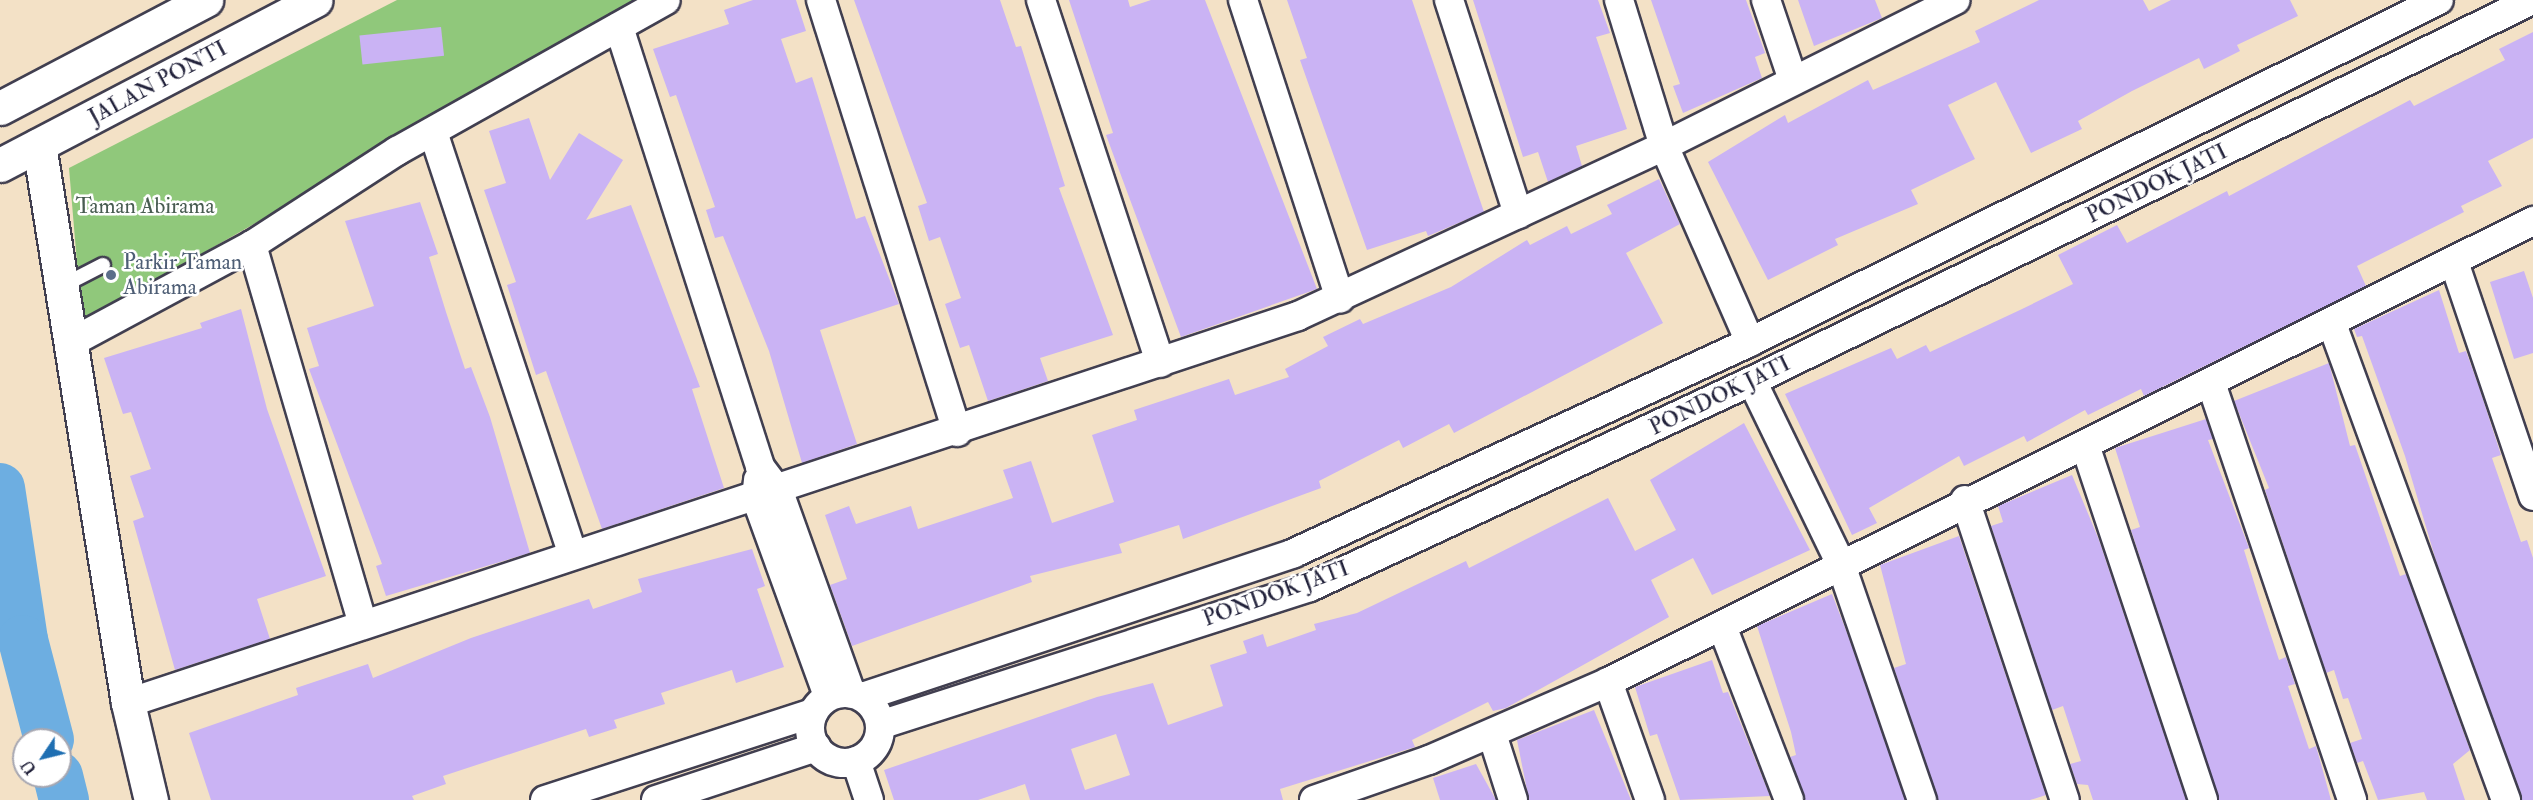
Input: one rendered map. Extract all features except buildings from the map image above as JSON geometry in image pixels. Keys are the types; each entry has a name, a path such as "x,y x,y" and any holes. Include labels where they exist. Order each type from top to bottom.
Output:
{"street":[{"path":"1,106 206,0"},
{"name":"JALAN PONTI","path":"0,165 316,0"},
{"path":"72,342 252,245 433,132 666,0"},
{"path":"821,0 957,432"},
{"path":"1041,0 1160,363"},
{"path":"1243,0 1340,299"},
{"path":"1449,0 1518,214"},
{"path":"1619,0 1664,146 1750,342"},
{"path":"1766,0 1794,80"},
{"path":"128,703 572,554 767,495 957,432 1340,299 1664,146 1794,80 1923,7 1955,0"},
{"name":"PONDOK JATI","path":"545,800 839,700 1294,553 1590,419 1750,342 2439,0"},
{"name":"PONDOK JATI","path":"880,725 1310,587 1752,381 2532,0"},
{"path":"619,27 767,495 839,700 880,725 874,747 856,761 834,761 816,747"},
{"path":"433,132 572,554"},
{"path":"39,145 128,703 151,800"},
{"path":"1314,800 1379,790 1492,734 1608,682 1722,626 1840,562 2332,324 2533,221"},
{"path":"252,245 363,624"},
{"path":"2454,262 2533,496"},
{"path":"2332,324 2506,800"},
{"path":"1752,381 1840,562 1922,800"},
{"path":"2211,383 2352,800"},
{"path":"1590,419 1608,450"},
{"path":"2085,445 2203,800"},
{"path":"1965,500 2065,800"},
{"path":"1722,626 1789,800"},
{"path":"1608,682 1650,800"},
{"path":"656,800 816,747 839,700"},
{"path":"1492,734 1513,800"},
{"path":"856,761 869,800"}],"lane":[{"path":"62,286 103,265"}],"green space":[{"name":"Taman Abirama","path":"397,0 647,0 82,322 69,168"}],"waterway":[{"path":"0,488 23,640 46,728"},
{"path":"61,788 64,800"}],"place":[{"name":"Parkir Taman Abirama","path":"111,275"}]}
